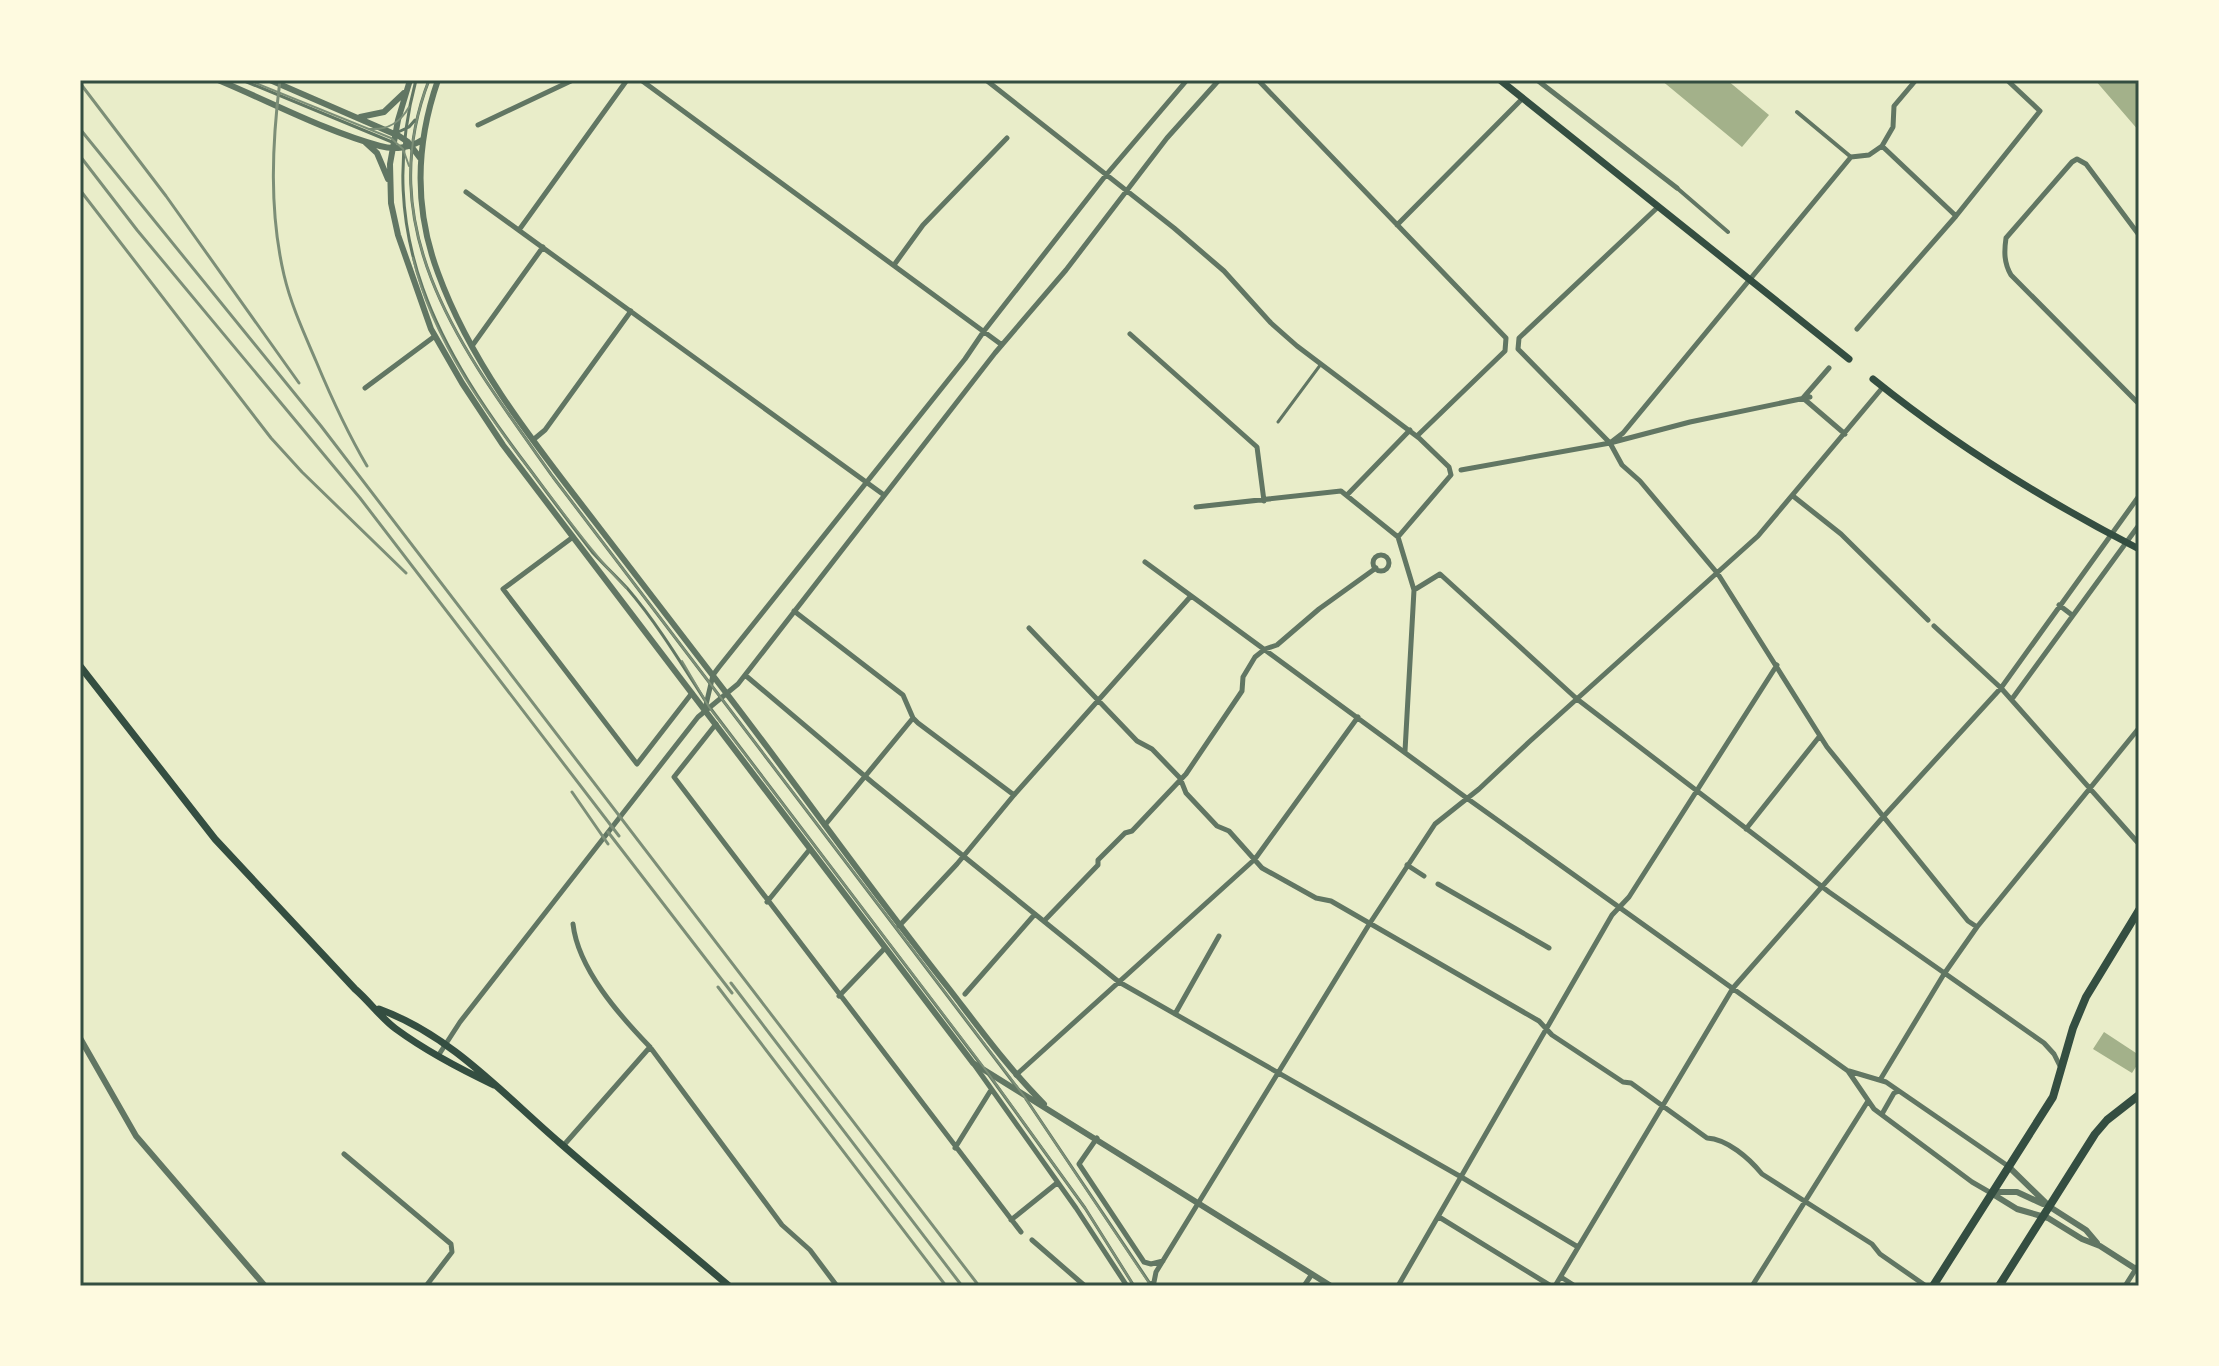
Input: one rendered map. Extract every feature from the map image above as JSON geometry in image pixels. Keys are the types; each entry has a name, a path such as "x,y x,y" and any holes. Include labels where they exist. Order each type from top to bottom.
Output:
{"main road":[{"path":"1500,80 1849,359"},
{"path":"1873,379 1932,425 2019,484 2139,549"},
{"path":"80,666 215,839 355,989 393,1027 438,1056 494,1085"},
{"path":"1933,1286 2053,1097 2073,1028 2086,997 2139,910"},
{"path":"376,1008 395,1015 474,1065 563,1146 729,1286"},
{"path":"1999,1286 2095,1134 2107,1120 2138,1099"}],"street":[{"path":"218,80 365,142 398,148 422,140"},
{"path":"270,80 395,134 404,134 420,158"},
{"path":"357,117 384,112 413,80"},
{"path":"438,80 420,158 424,221 432,259 471,347 533,440 711,679 1016,1075 1050,1109"},
{"path":"478,125 573,80"},
{"path":"519,230 627,80"},
{"path":"641,80 1002,345"},
{"path":"986,80 1224,271 1271,323 1410,430 1449,467 1451,475 1398,537"},
{"path":"707,706 711,679 965,359 1106,175 1187,80"},
{"path":"438,1056 552,901 707,706 725,697 745,675 1002,345 1219,80"},
{"path":"1258,80 1503,334 1507,342 1505,351 1417,436"},
{"path":"1537,80 1677,188 1728,232"},
{"path":"1610,443 1623,433 1851,157 1869,155 1882,146 1893,127 1894,106 1916,80"},
{"path":"1857,329 1956,216 2040,111 2007,80"},
{"path":"390,187 398,148 395,134 407,90"},
{"path":"1397,225 1523,98"},
{"path":"1797,112 1851,157"},
{"path":"894,265 923,225 1007,138"},
{"path":"365,142 377,153 390,187 398,235 435,336 503,445 692,693 707,706 810,849 973,1063 1127,1286"},
{"path":"1882,146 1956,216"},
{"path":"2139,235 2086,164 2077,159 2006,238 2006,261 2011,275 2139,404"},
{"path":"466,192 884,495"},
{"path":"1658,207 1517,342 1520,352 1610,443 1622,465 1640,481 1718,574 1819,737 1968,921 1977,927"},
{"path":"471,347 543,247"},
{"path":"533,440 545,430 631,311"},
{"path":"1130,334 1257,447 1264,501"},
{"path":"365,388 435,336"},
{"path":"1461,470 1610,443 1807,397 1829,368"},
{"path":"1152,1285 1156,1272 1370,923 1435,824 1468,799 1758,536 1883,387"},
{"path":"1807,397 1845,434"},
{"path":"1347,495 1410,430"},
{"path":"1196,507 1341,491 1398,537 1414,590 1405,751"},
{"path":"1793,496 1841,534 1928,620"},
{"path":"1439,1217 1553,1286 1733,988 2001,688 2139,496"},
{"path":"2012,699 2139,525"},
{"path":"573,537 503,589 637,764 692,693"},
{"path":"1145,562 1468,799 1848,1071 1880,1080 1900,1091 2008,1166 2050,1207"},
{"path":"1044,921 1098,865 1105,852 1125,833 1132,831 1180,778 1242,691 1243,677 1255,657 1277,645 1319,609 1376,568"},
{"path":"1414,590 1440,574 1577,699 1823,886 2044,1043 2061,1068"},
{"path":"899,926 1191,596"},
{"path":"2059,605 2072,615"},
{"path":"794,611 903,695 913,718 1014,795"},
{"path":"1934,626 2012,699 2139,844"},
{"path":"1029,628 1137,741 1152,749 1180,778 1186,793 1217,826 1229,831 1262,868 1316,898 1331,901 1539,1021 1623,1082 1631,1083 1663,1105 1669,1113 1707,1138 1718,1139 1752,1162 1762,1174 1872,1244 1880,1254 1926,1286"},
{"path":"1398,1286 1620,907 1777,665"},
{"path":"745,675 1119,982 1578,1247"},
{"path":"1016,1075 1255,859 1358,717"},
{"path":"825,825 913,718"},
{"path":"719,723 674,777 1021,1232"},
{"path":"1880,1080 1944,974 1977,927 2139,728"},
{"path":"1746,829 1819,737"},
{"path":"767,902 810,849"},
{"path":"1407,865 1424,876"},
{"path":"1438,884 1549,948"},
{"path":"965,994 1036,914"},
{"path":"573,924 578,953 584,963 782,1225 810,1250 837,1286"},
{"path":"1175,1014 1219,936"},
{"path":"839,996 885,948"},
{"path":"80,1038 136,1136 265,1286"},
{"path":"563,1146 650,1047"},
{"path":"973,1063 1331,1286"},
{"path":"1848,1071 1868,1101 1883,1116 1972,1182 2017,1209 2044,1216 2138,1268 2125,1286"},
{"path":"955,1148 991,1090"},
{"path":"1883,1116 1883,1110 1894,1093 1900,1091"},
{"path":"1752,1286 1868,1101"},
{"path":"1097,1138 1079,1164 1144,1262 1151,1264 1164,1260"},
{"path":"344,1154 451,1244 452,1252 426,1286"},
{"path":"1011,1220 1057,1183"},
{"path":"1991,1193 2012,1191 2050,1207 2086,1230 2100,1246"},
{"path":"1032,1240 1085,1286"},
{"path":"1304,1286 1312,1274"},
{"path":"1561,1277 1575,1286"},
{"path":"1117,1286 1123,1278"}],"lane":[{"path":"242,80 372,133 398,148 409,167"},
{"path":"413,80 404,134 398,148 405,219 418,277 430,310 450,352 486,411 594,554 627,588 690,673 707,706"},
{"path":"429,80 412,145 409,167 411,209 433,282 455,332 503,409 711,679"},
{"path":"404,134 418,114"},
{"path":"372,133 395,134"},
{"path":"1278,422 1321,364"},
{"path":"1928,620 1934,626"},
{"path":"725,697 1024,1096 1152,1285"},
{"path":"719,723 988,1073 1085,1208 1134,1286"},
{"path":"1060,1175 1065,1193"}],"shaded area":[{"path":"1661,80 1727,80 1769,115 1742,147"},
{"path":"2095,80 2139,80 2139,131"},
{"path":"2104,1032 2139,1055 2139,1062 2132,1073 2093,1049"}],"tram line":[{"path":"248,80 391,138 403,149 409,166"},
{"path":"429,80 414,137 411,191 419,242 437,292 461,340 553,477 1024,1096 1151,1286"},
{"path":"370,129 393,124 409,107"},
{"path":"413,258 434,319 464,377 540,483 626,588"},
{"path":"682,661 709,707 988,1073 1085,1208 1134,1286"}],"railway":[{"path":"280,80 273,178 276,227 284,275 294,308 322,374 367,466"},
{"path":"80,83 166,196 299,383"},
{"path":"80,129 321,426 979,1286"},
{"path":"80,156 137,230 360,498 619,836"},
{"path":"80,190 271,438 406,573"},
{"path":"572,792 608,844"},
{"path":"608,832 732,993"},
{"path":"731,983 962,1286"},
{"path":"718,987 946,1286"}]}
